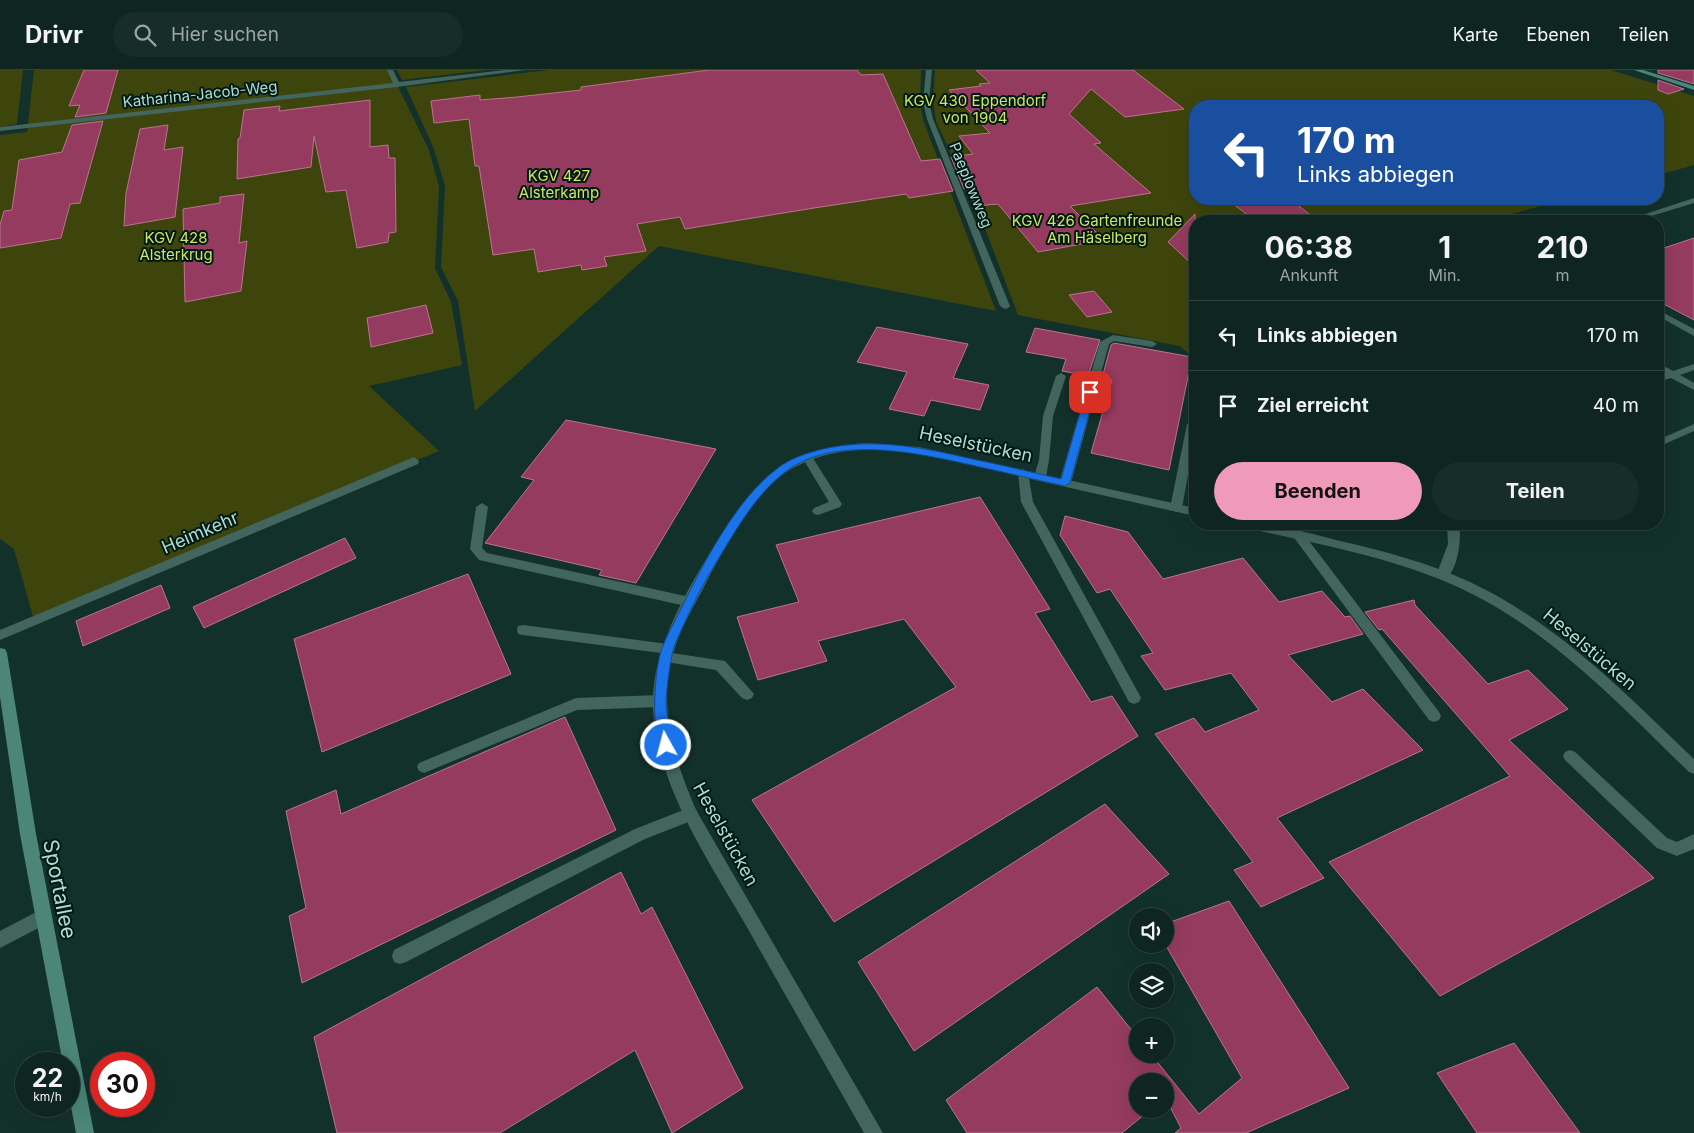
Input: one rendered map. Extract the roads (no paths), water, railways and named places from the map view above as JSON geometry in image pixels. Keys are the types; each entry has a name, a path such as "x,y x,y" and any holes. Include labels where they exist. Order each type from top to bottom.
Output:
{"street":[{"path":"390,70 397,85"},
{"name":"Katharina-Jacob-Weg","path":"0,129 522,70"},
{"name":"Paeplowweg","path":"929,70 926,102 930,119 1005,306"},
{"path":"1637,70 1694,88"},
{"path":"1647,215 1694,200"},
{"path":"1664,316 1694,333"},
{"path":"1065,483 1105,342 1113,338 1152,344"},
{"path":"1664,377 1694,367"},
{"path":"1664,369 1694,387"},
{"path":"1040,477 1044,460 1048,416 1061,376"},
{"path":"1664,441 1694,427"},
{"path":"1176,508 1189,440"},
{"name":"Heselstücken","path":"874,1133 691,814 677,783 666,745 660,701 667,653 704,573 728,534 759,491 782,469 807,457 834,450 864,446 919,450 1189,511"},
{"path":"807,457 836,504 818,511"},
{"name":"Heimkehr","path":"0,635 414,461"},
{"path":"1023,473 1027,502 1134,698"},
{"path":"482,507 476,549 483,557 690,602"},
{"name":"Heselstücken","path":"1272,530 1380,556 1442,576 1504,607 1548,634 1592,670 1694,768"},
{"path":"1442,576 1453,554 1456,537 1454,530"},
{"path":"1299,536 1434,716"},
{"path":"523,630 667,653 720,665 747,694"},
{"name":"Sportallee","path":"0,653 28,834 85,1133"},
{"path":"424,766 576,704 660,701"},
{"path":"1570,756 1662,843 1677,849 1694,841"},
{"path":"400,956 640,834 691,814"},
{"path":"0,940 44,916"}],"park label":[{"name":"KGV 430 Eppendorf von 1904","path":"975,108"},
{"name":"KGV 427 Alsterkamp","path":"559,184"},
{"name":"KGV 426 Gartenfreunde Am Häselberg","path":"1097,228"},
{"name":"KGV 428 Alsterkrug","path":"176,246"}]}
